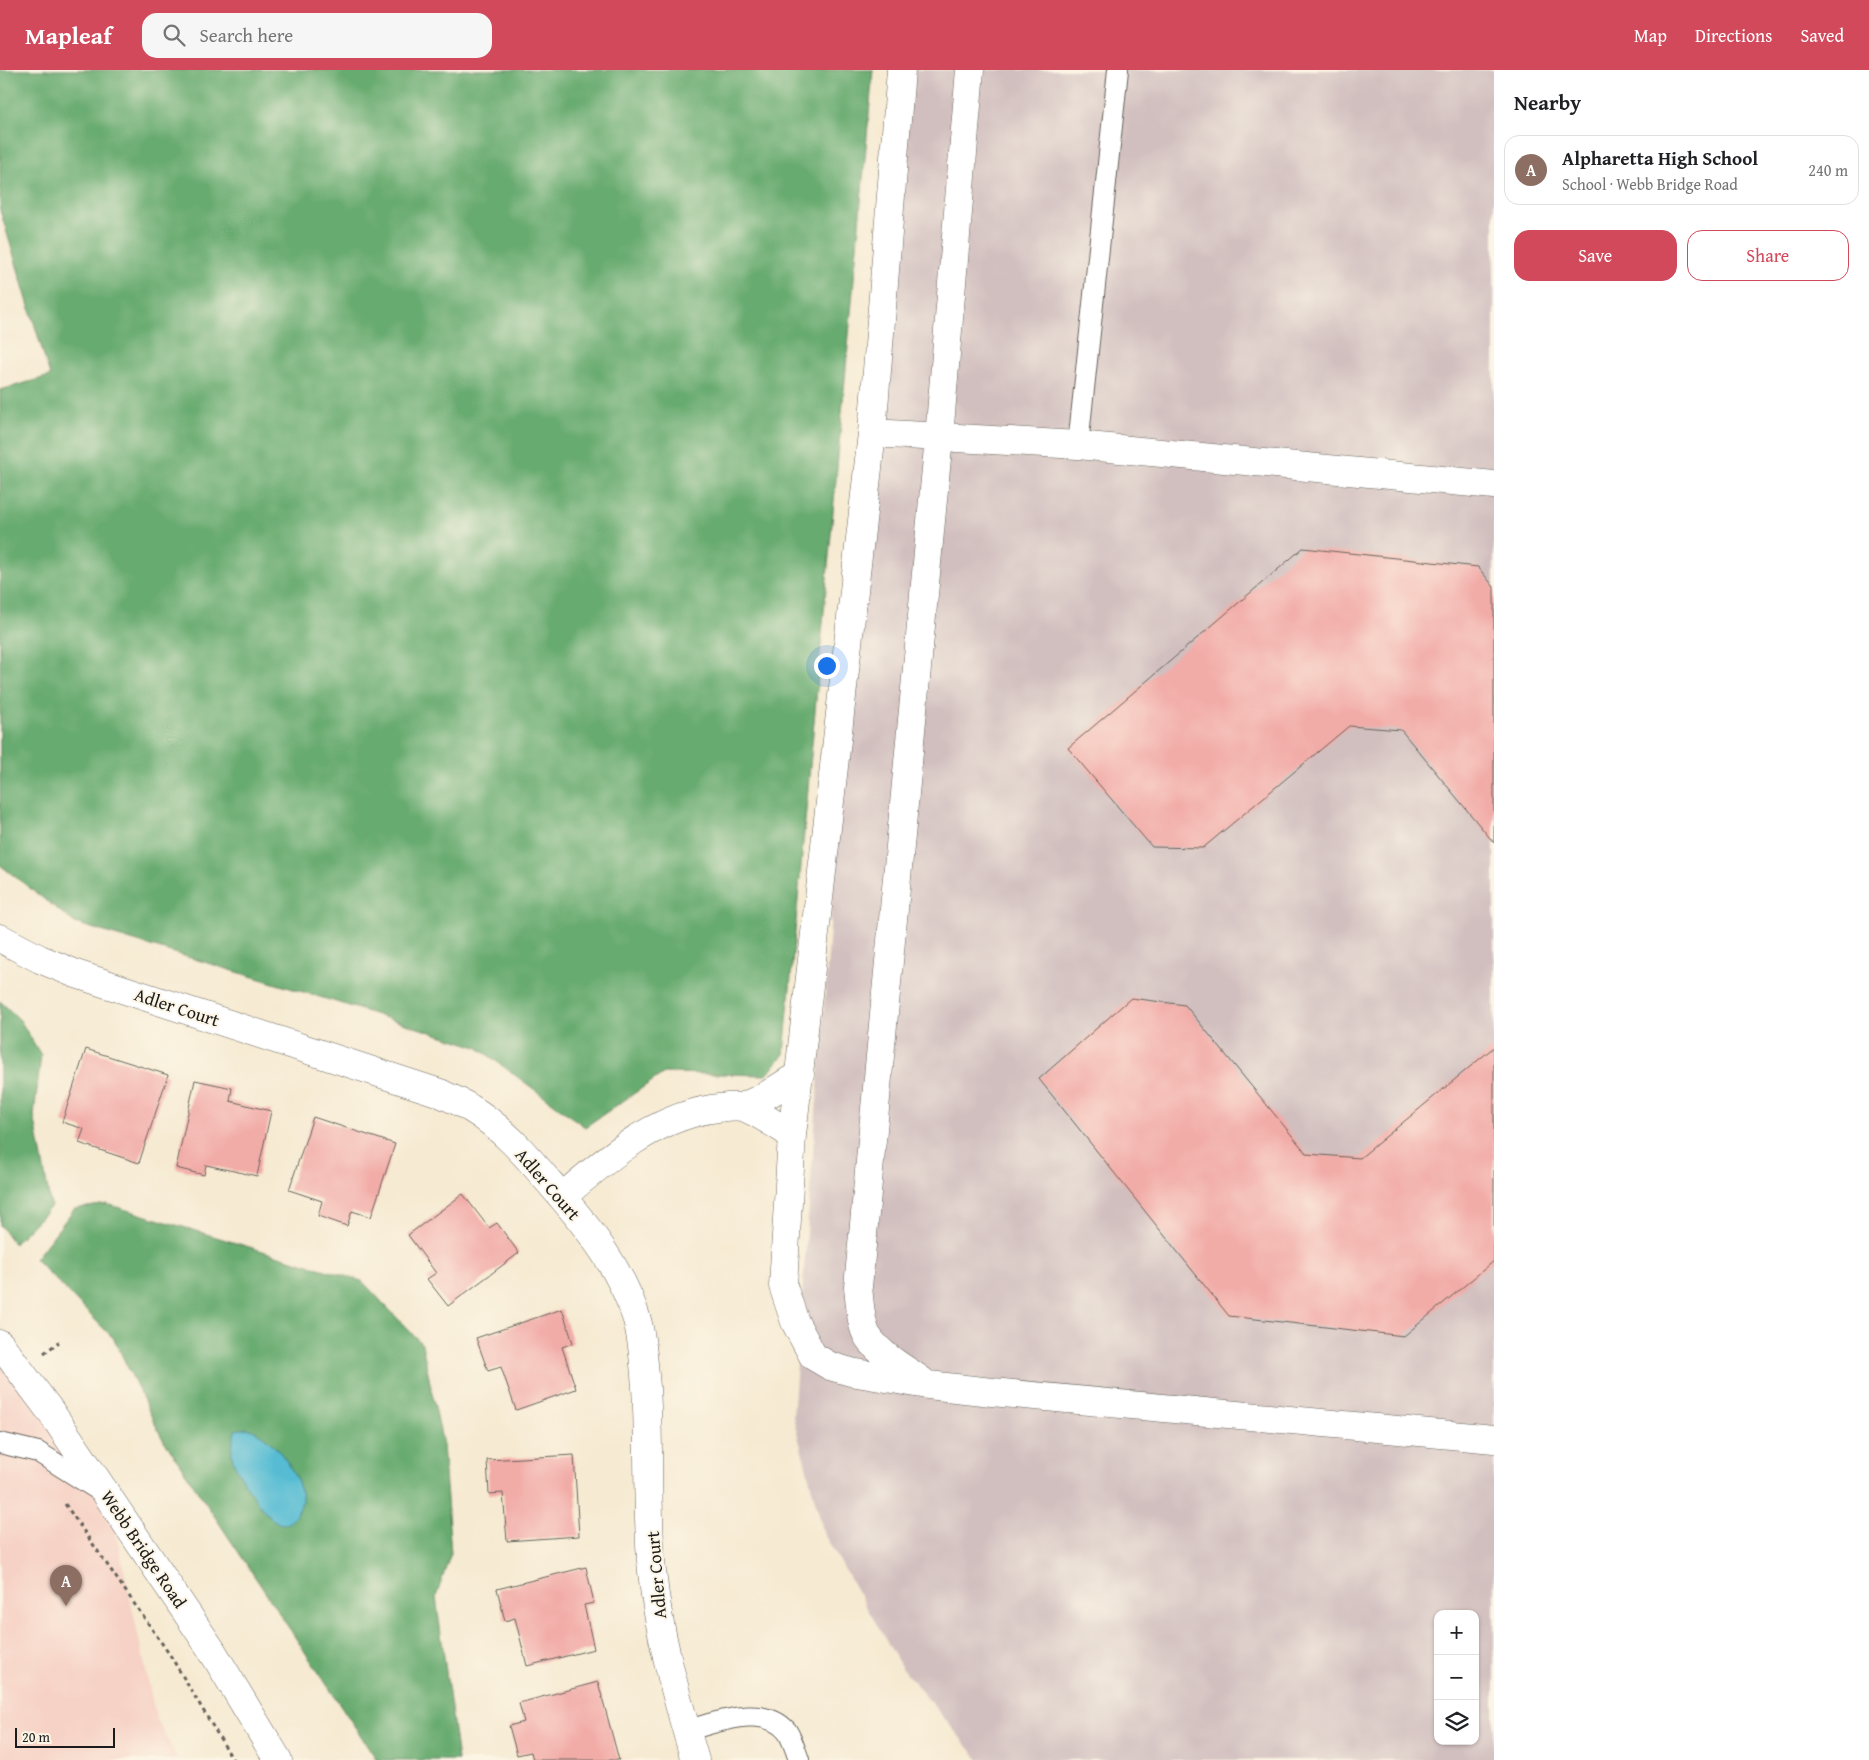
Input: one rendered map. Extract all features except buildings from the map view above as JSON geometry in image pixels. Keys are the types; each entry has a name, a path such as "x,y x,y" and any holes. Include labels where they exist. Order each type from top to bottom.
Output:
{"street":[{"path":"901,70 872,433 792,1134 783,1286 795,1322 813,1356 830,1366 851,1372 928,1385 1494,1439"},
{"path":"928,1385 885,1355 867,1336 861,1312 858,1287 940,437 970,70"},
{"path":"872,433 1078,445 1494,485"},
{"name":"Adler Court","path":"0,938 40,960 76,974 440,1093 471,1108 499,1130 525,1155 562,1197 590,1231 614,1269 628,1295 637,1321 643,1356 647,1401 652,1572 662,1636 696,1760"},
{"path":"562,1197 609,1158 658,1126 701,1111 725,1107 742,1107 764,1097 800,1074"},
{"path":"742,1107 792,1134"},
{"name":"Webb Bridge Road","path":"1,1347 51,1412 211,1648 278,1760"}],"lane":[{"path":"1078,445 1118,70"},
{"path":"0,1443 38,1452 108,1496"},
{"path":"687,1730 756,1716 773,1720 787,1732 799,1760"}],"path":[{"path":"63,1500 170,1655 232,1760"}],"shaded area":[{"path":"895,70 1494,70 1494,1760 979,1760 902,1668 824,1534 793,1417"},
{"path":"0,1344 108,1496 156,1717 178,1760 0,1760"}],"green space":[{"path":"0,70 873,70 784,1054 767,1075 664,1073 585,1127 477,1047 346,1005 75,923 0,865 0,390 50,376 0,210"},
{"path":"0,1001 20,1020 41,1055 34,1115 51,1207 14,1244 0,1225"},
{"path":"107,1204 362,1281 422,1344 443,1445 451,1553 436,1597 458,1760 377,1760 161,1436 114,1339 35,1259 74,1209"}],"water":[{"path":"247,1428 266,1438 274,1446 295,1476 300,1487 302,1502 290,1522 278,1523 265,1513 240,1476 232,1456 232,1446 235,1430"}],"place":[{"name":"Alpharetta High School","path":"66,1606"}]}
